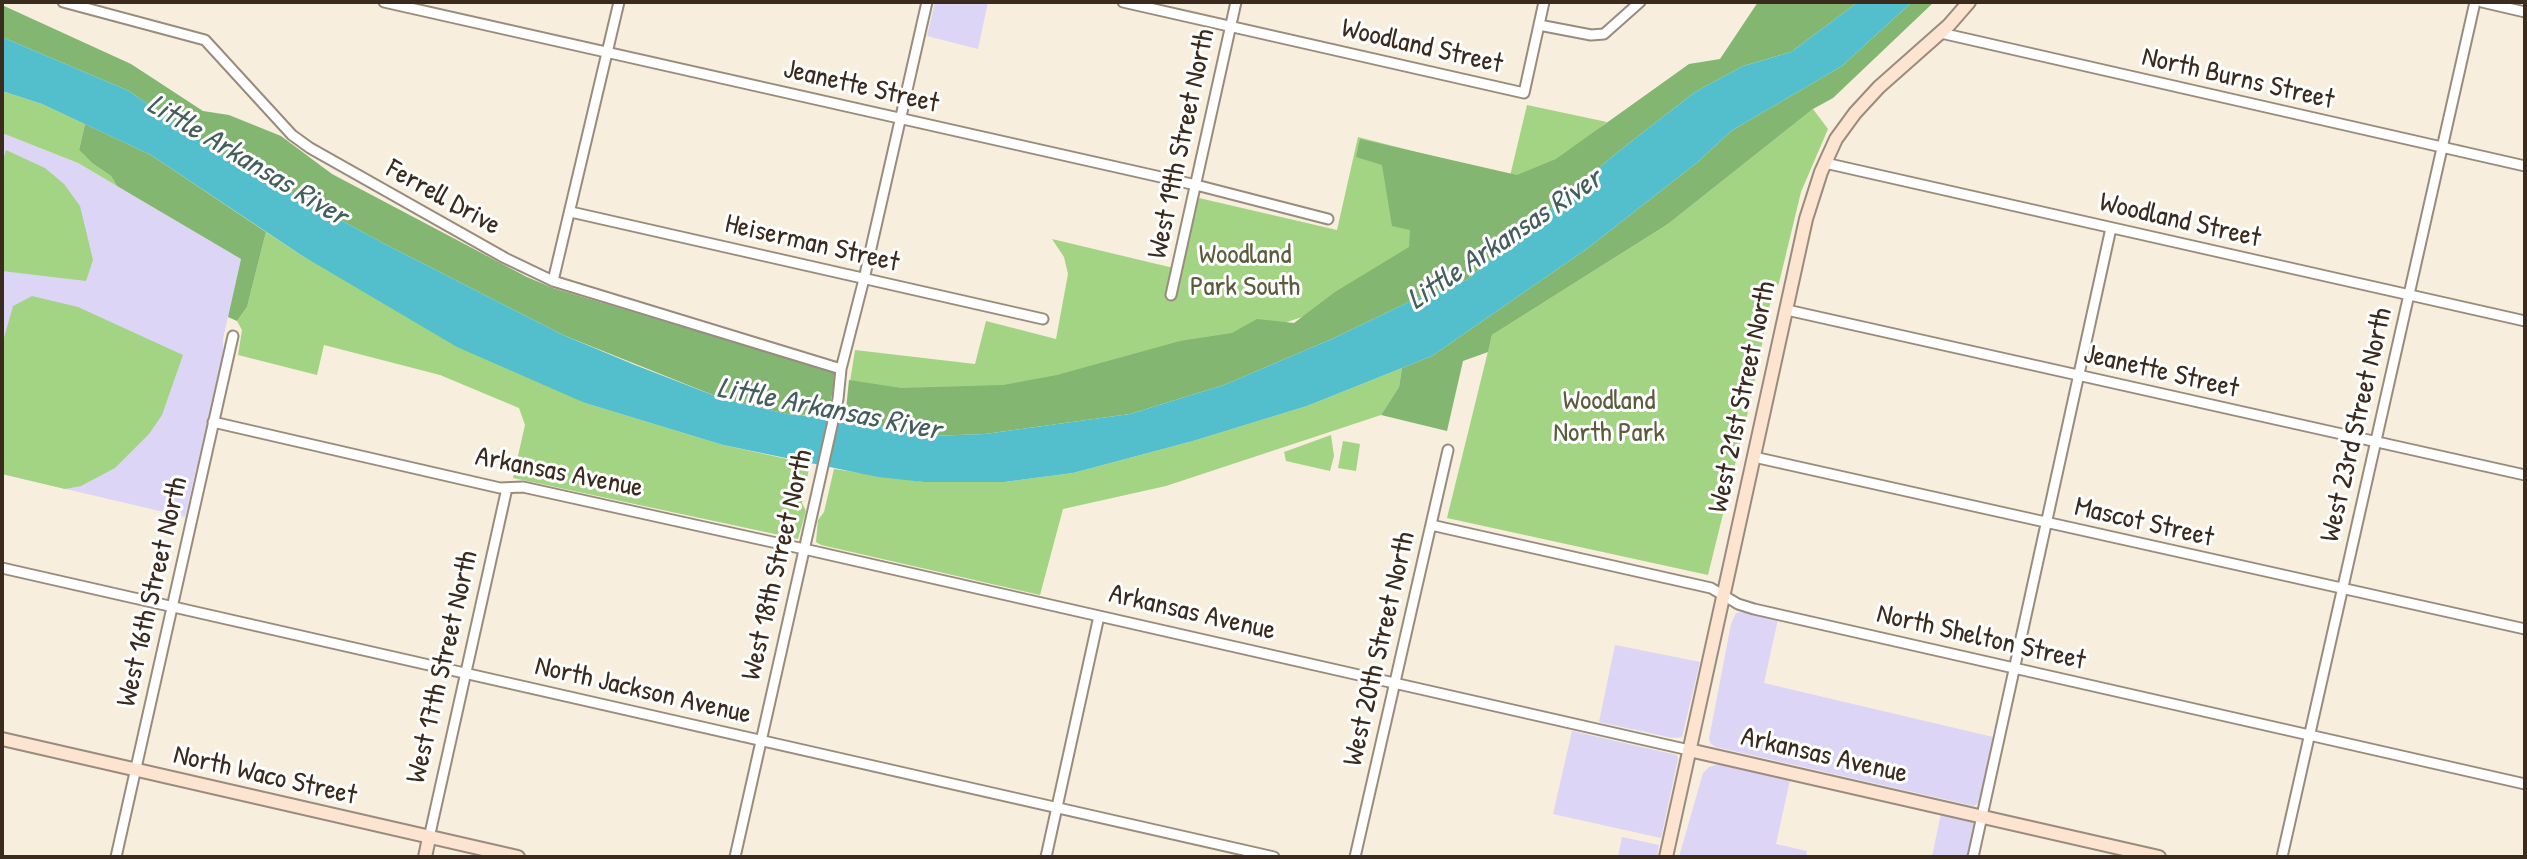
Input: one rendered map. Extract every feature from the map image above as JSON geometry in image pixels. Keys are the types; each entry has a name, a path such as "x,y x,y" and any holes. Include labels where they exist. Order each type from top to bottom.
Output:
{"street":[{"name":"Ferrell Drive","path":"63,2 205,40 292,135 310,148 505,258 553,281 841,369"},
{"name":"Jeanette Street","path":"384,2 1196,185 1328,219"},
{"path":"553,281 619,2"},
{"name":"West 18th Street North","path":"735,857 838,399 841,369 927,2"},
{"name":"Woodland Street","path":"1123,2 1524,93 1539,25"},
{"name":"West 19th Street North","path":"1171,295 1236,2"},
{"path":"1544,2 1539,25 1582,34 1604,34 1640,2"},
{"name":"West 21st Street North","path":"1666,857 1806,219 1825,163 1836,139 1855,113 1879,87 1941,33 1969,2"},
{"name":"West 23rd Street North","path":"2282,857 2475,2"},
{"path":"2482,2 2525,12"},
{"name":"North Burns Street","path":"1941,33 2525,166"},
{"name":"Woodland Street","path":"1825,163 2525,321"},
{"name":"Heiserman Street","path":"571,212 1043,319"},
{"path":"1973,857 2111,228"},
{"name":"Jeanette Street","path":"1787,310 2525,475"},
{"name":"West 16th Street North","path":"116,857 233,336"},
{"name":"Arkansas Avenue","path":"213,422 507,488 541,491 804,549 2159,857"},
{"name":"West 20th Street North","path":"1355,857 1448,450"},
{"name":"Mascot Street","path":"1754,457 2525,629"},
{"name":"West 17th Street North","path":"425,857 507,488"},
{"name":"North Shelton Street","path":"1431,525 1711,588 1738,604 1754,609 2525,784"},
{"name":"North Jackson Avenue","path":"2,568 1274,857"},
{"path":"1046,857 1099,616"},
{"name":"North Waco Street","path":"2,739 518,857"}],"shaded area":[{"path":"935,2 988,2 978,49 927,36"},
{"path":"2,133 78,163 241,259 223,339 223,355 185,517 2,474"},
{"path":"1736,613 1778,619 1764,683 1993,737 1981,799 1974,806 1711,744 1709,739 1731,624"},
{"path":"1615,645 1700,662 1682,737 1673,738 1599,722"},
{"path":"1572,731 1677,755 1661,838 1553,814"},
{"path":"1719,764 1790,780 1776,844 1807,851 1806,857 1679,857 1703,773"},
{"path":"1941,813 1974,822 1968,857 1932,857"},
{"path":"1622,837 1659,845 1657,857 1618,857"}],"green space":[{"path":"1758,2 1858,2 1791,52 1743,66 1695,92 1619,151 1467,280 1415,299 1224,385 1130,414 985,434 930,436 845,419 849,380 901,388 1003,385 1057,375 1180,341 1232,333 1257,319 1294,323 1335,292 1409,247 1410,230 1392,226 1382,165 1356,157 1360,139 1517,175 1556,159 1689,64 1720,59"},
{"path":"1912,2 1934,2 1833,98 1813,109 1668,224 1492,335 1488,352 1463,361 1447,431 1381,415 1399,387 1402,368 1432,356 1588,248 1699,161 1731,131 1842,66"},
{"path":"2,5 131,64 203,111 229,115 281,136 332,174 527,277 553,288 836,373 828,416 787,414 723,399 563,335 381,242 223,156 129,91 2,37"},
{"path":"2,91 42,104 85,124 79,150 111,176 117,186 78,163 2,133"},
{"name":"Woodland Park South","path":"1527,105 1607,122 1486,225 1350,301 1236,339 1024,392 849,388 855,350 975,364 986,321 1056,339 1068,274 1064,257 1052,239 1182,270 1199,198 1337,230 1358,137 1510,176"},
{"name":"Woodland North Park","path":"1813,109 1828,129 1801,192 1779,283 1772,295 1749,408 1708,575 1447,518 1492,335 1668,224"},
{"path":"85,124 151,155 266,232 247,307 237,321 228,317 241,259 117,186 111,176 79,150"},
{"path":"6,150 45,168 64,184 80,206 93,260 86,281 2,271 2,163"},
{"path":"266,232 301,255 585,403 723,445 810,464 802,503 806,511 798,539 513,478 525,425 519,408 440,375 324,345 317,375 238,355 242,330 237,321 247,307"},
{"path":"32,296 78,307 183,355 162,415 149,434 115,468 81,486 65,489 2,474 2,345 13,306"},
{"path":"1402,368 1399,387 1381,415 1166,486 1063,509 1040,595 816,542 818,520 824,512 834,469 924,482 1004,482 1073,473 1307,406"},
{"path":"1331,435 1334,456 1330,471 1286,461 1284,452"},
{"path":"1343,441 1360,444 1356,471 1338,468"}],"water":[{"path":"1858,2 1912,2 1842,66 1731,131 1699,161 1588,248 1432,356 1307,406 1193,441 1073,473 1004,482 924,482 878,477 723,445 585,403 457,347 301,255 151,155 42,104 2,91 2,37 129,91 223,156 381,242 563,335 635,365 723,399 787,414 845,419 930,436 985,434 1130,414 1224,385 1415,299 1467,280 1619,151 1695,92 1743,66 1791,52"}],"water label":[{"name":"Little Arkansas River","path":"247,161"},
{"name":"Little Arkansas River","path":"1505,240"},
{"name":"Little Arkansas River","path":"829,410"}]}
